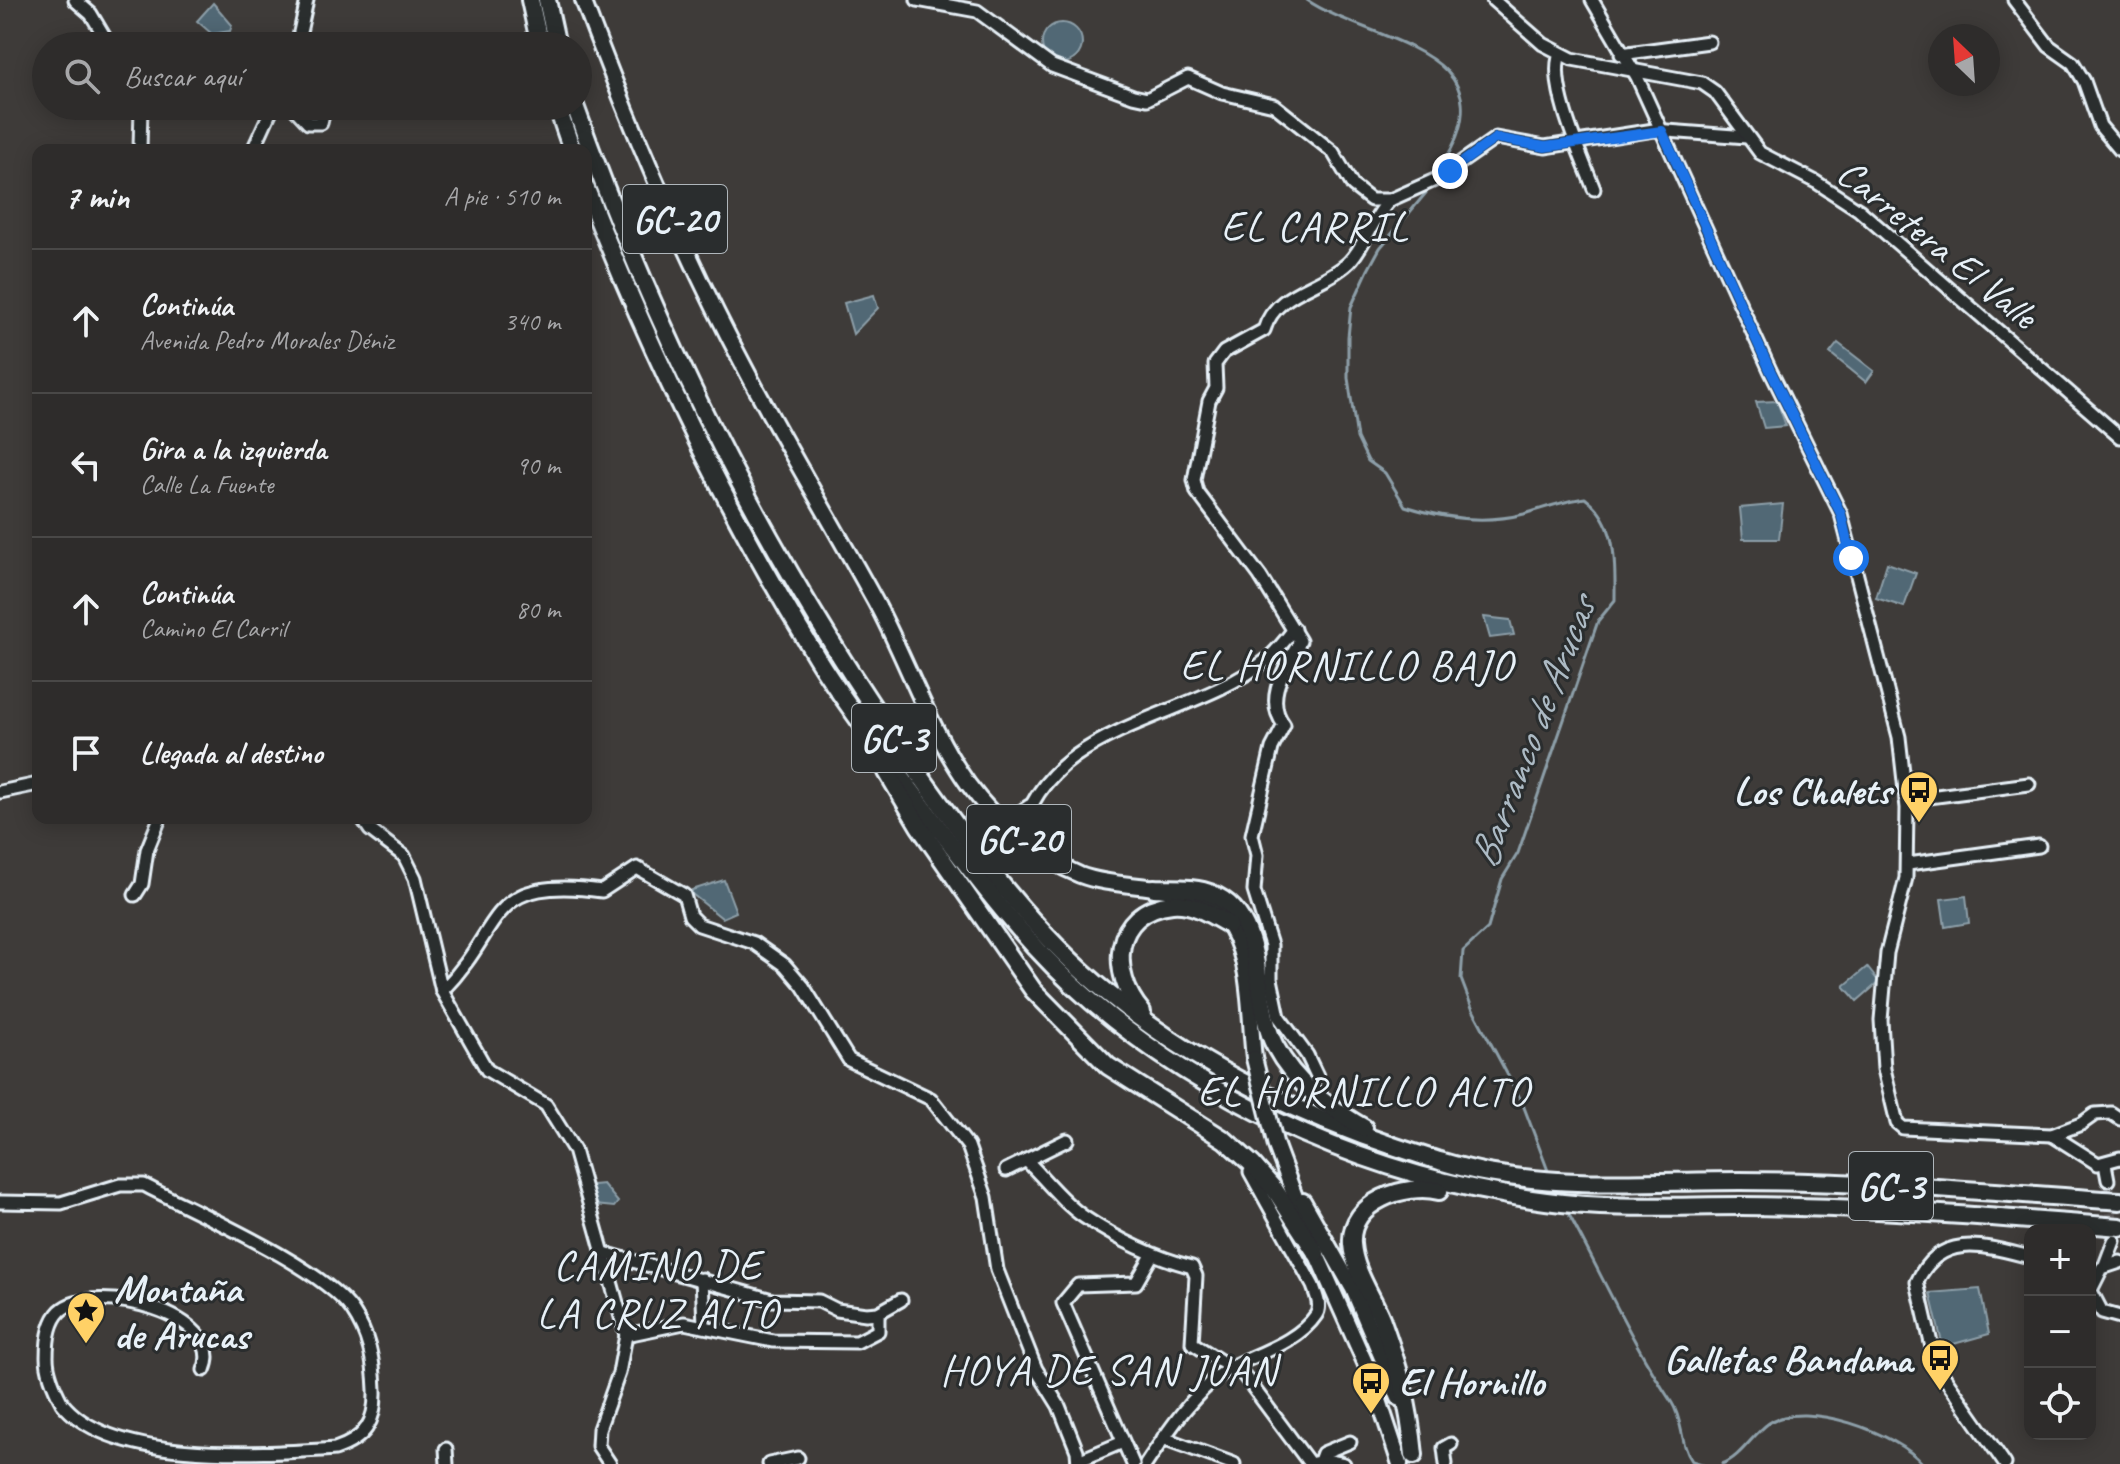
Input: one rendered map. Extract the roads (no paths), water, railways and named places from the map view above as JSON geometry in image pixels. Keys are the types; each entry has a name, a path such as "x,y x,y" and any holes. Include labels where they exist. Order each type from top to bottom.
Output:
{"highway":[{"path":"530,0 537,32"},
{"path":"547,0 554,32"},
{"path":"562,120 570,144"},
{"name":"GC-3","path":"580,120 590,144"},
{"name":"GC-3","path":"592,150 646,290 728,463 831,643 947,814 1021,907 1105,992 1159,1031 1212,1067 1290,1107 1442,1162 1537,1180 1598,1185 1741,1181 1884,1186 2120,1201"},
{"name":"GC-3","path":"592,204 631,299 712,471 839,691 962,859 1036,951 1093,1003 1170,1062 1286,1127 1449,1188 1545,1201 1943,1214 2120,1227"},
{"path":"839,691 919,826 1033,990 1108,1066 1234,1148 1275,1190 1316,1253"},
{"path":"1154,888 1201,890 1236,912 1251,943 1266,1024 1284,1060 1315,1096 1389,1144"},
{"path":"1159,1031 1124,987 1119,959 1127,932 1147,912 1174,904 1205,911 1229,925"},
{"path":"1410,1461 1409,1400 1379,1315 1355,1261 1351,1240 1361,1218 1376,1202 1396,1190 1449,1188"}],"main road":[{"name":"GC-20","path":"583,0 668,204 744,367 898,643 946,746 968,783 997,819 1020,839 1081,875 1154,888 1210,905 1229,925"},
{"path":"1229,925 1244,966 1254,1058 1276,1146 1316,1253 1410,1461"},
{"path":"1290,1181 1316,1220 1359,1301 1401,1401 1410,1461"}],"street":[{"path":"75,0 91,14 102,32"},
{"path":"300,32 307,0"},
{"path":"917,0 977,11 1052,66 1133,96 1147,99 1188,78 1222,93 1274,105 1333,152 1361,195 1371,200 1390,200"},
{"path":"1493,0 1543,44 1560,54 1556,65 1575,141 1594,189"},
{"path":"1592,0 1644,93 1770,370 1841,514 1899,737 1906,800 1908,864 1887,953 1881,1020 1884,1069 1894,1114 1903,1128 2052,1135 2103,1112 2120,1119"},
{"path":"2014,0 2049,46 2073,63 2084,81 2100,126 2120,150"},
{"path":"1621,54 1709,42"},
{"name":"Carretera El Valle","path":"1560,54 1702,83 1715,92 1760,153 1816,182 1859,210 2120,437"},
{"path":"1644,93 1646,83 1655,74"},
{"path":"140,144 141,120"},
{"path":"256,144 267,120"},
{"path":"305,120 308,123 321,123 322,120"},
{"path":"1317,1076 1307,1055 1279,1017 1271,979 1271,945 1254,891 1257,855 1252,835 1272,748 1284,725 1276,715 1274,702 1283,670 1300,641 1260,576 1197,492 1194,480 1209,401 1216,388 1215,364 1224,352 1264,330 1268,316 1280,304 1349,261 1380,210 1390,200 1437,179 1496,138 1545,147 1662,131 1747,137"},
{"path":"997,819 1016,815 1030,805 1046,785 1113,732 1242,675 1264,662 1294,629"},
{"path":"1906,800 2029,784"},
{"path":"0,792 32,785"},
{"path":"1020,839 1030,805"},
{"path":"135,895 142,884 147,850 158,824"},
{"path":"366,824 404,856 415,878 442,991 487,1070 546,1105 574,1150 626,1335 619,1373 599,1429 598,1446 610,1464"},
{"path":"1908,864 2039,846"},
{"path":"442,991 493,919 513,899 528,890 578,888 602,891 637,868 684,895 690,916 699,925 754,943 785,965 803,986 849,1060 931,1099 946,1114 968,1146 986,1197 997,1270 1036,1369 1059,1406 1078,1463 1123,1442"},
{"path":"2080,1151 2077,1137 2081,1124"},
{"path":"2052,1135 2091,1161 2105,1164 2120,1158"},
{"path":"1006,1170 1067,1140"},
{"path":"1146,1464 1163,1438 1197,1398 1234,1367 1299,1333 1317,1314 1319,1306 1313,1286 1260,1186 1234,1148"},
{"path":"1026,1160 1083,1216 1131,1241 1151,1257 1192,1267 1196,1276 1192,1343 1234,1367 1314,1463 1344,1464"},
{"path":"2105,1164 2108,1180"},
{"path":"0,1202 61,1203 120,1185 144,1185 277,1255 322,1281 351,1309 374,1361 376,1411 367,1430 354,1442 335,1449 203,1457 133,1453 99,1440 72,1419 55,1390 47,1359 50,1328 60,1311 81,1302 118,1301 148,1305 193,1329 205,1343 209,1358 204,1370"},
{"path":"2099,1268 2114,1241 2120,1255"},
{"path":"2005,1464 1936,1365 1917,1282 1936,1253 1959,1245 2024,1256"},
{"path":"604,1253 772,1300 819,1301 837,1310 878,1313 901,1300"},
{"path":"1133,1464 1063,1303 1078,1285 1136,1283 1151,1257"},
{"path":"2099,1268 2120,1262"},
{"path":"702,1279 704,1324"},
{"path":"2092,1296 2096,1306 2117,1318"},
{"path":"626,1335 684,1323 704,1324 773,1341 857,1342 878,1331 878,1313"},
{"path":"1163,1438 1234,1464"},
{"path":"1314,1463 1323,1453 1350,1442"},
{"path":"1446,1464 1444,1448 1451,1444"},
{"path":"446,1449 447,1464"},
{"path":"769,1464 798,1458"}],"water":[{"path":"213,3 232,25 230,31 210,32 197,21"},
{"path":"1062,23 1076,29 1082,43 1076,57 1062,63 1048,57 1042,43 1048,29"},
{"path":"874,295 878,308 853,334 844,303"},
{"path":"1838,343 1874,371 1866,382 1830,353"},
{"path":"1777,401 1786,426 1764,428 1756,402"},
{"path":"1783,504 1779,539 1743,539 1740,508"},
{"path":"1887,563 1916,573 1904,607 1876,598"},
{"path":"1484,617 1510,620 1514,635 1490,638"},
{"path":"724,880 736,912 722,918 692,894 692,890"},
{"path":"1966,896 1969,923 1945,927 1941,899"},
{"path":"1867,967 1879,982 1857,1001 1844,986"},
{"path":"603,1184 618,1202 614,1207 595,1205 591,1190 593,1185"},
{"path":"1980,1289 1989,1334 1943,1347 1930,1293"}],"waterway":[{"name":"Barranco de Arucas","path":"1307,0 1422,53 1445,70 1460,91 1462,119 1448,155"},
{"name":"Barranco de Arucas","path":"1430,188 1380,248 1351,307 1348,378 1357,438 1368,461 1385,473 1405,506 1434,514 1494,519 1585,498 1604,519 1614,558 1615,600 1598,621 1518,853 1502,879 1488,928 1463,951 1461,979 1472,1008 1522,1102 1550,1176"},
{"name":"Barranco de Arucas","path":"1567,1211 1630,1333 1676,1410 1688,1454 1692,1461 1702,1464"},
{"name":"Barranco de Arucas","path":"1722,1464 1735,1456 1769,1423 1805,1415 1827,1417 1872,1431 1893,1441 1923,1464"}],"tunnel":[{"path":"2108,1180 2113,1231"}],"place":[{"name":"Los Chalets","path":"1919,824"},
{"name":"Montaña de Arucas","path":"86,1345"},
{"name":"Galletas Bandama","path":"1940,1392"},
{"name":"El Hornillo","path":"1371,1415"}],"district":[{"name":"EL CARRIL","path":"1315,225"},
{"name":"EL HORNILLO BAJO","path":"1347,664"},
{"name":"EL HORNILLO ALTO","path":"1364,1090"},
{"name":"CAMINO DE LA CRUZ ALTO","path":"658,1288"},
{"name":"HOYA DE SAN JUAN","path":"1109,1369"}]}
